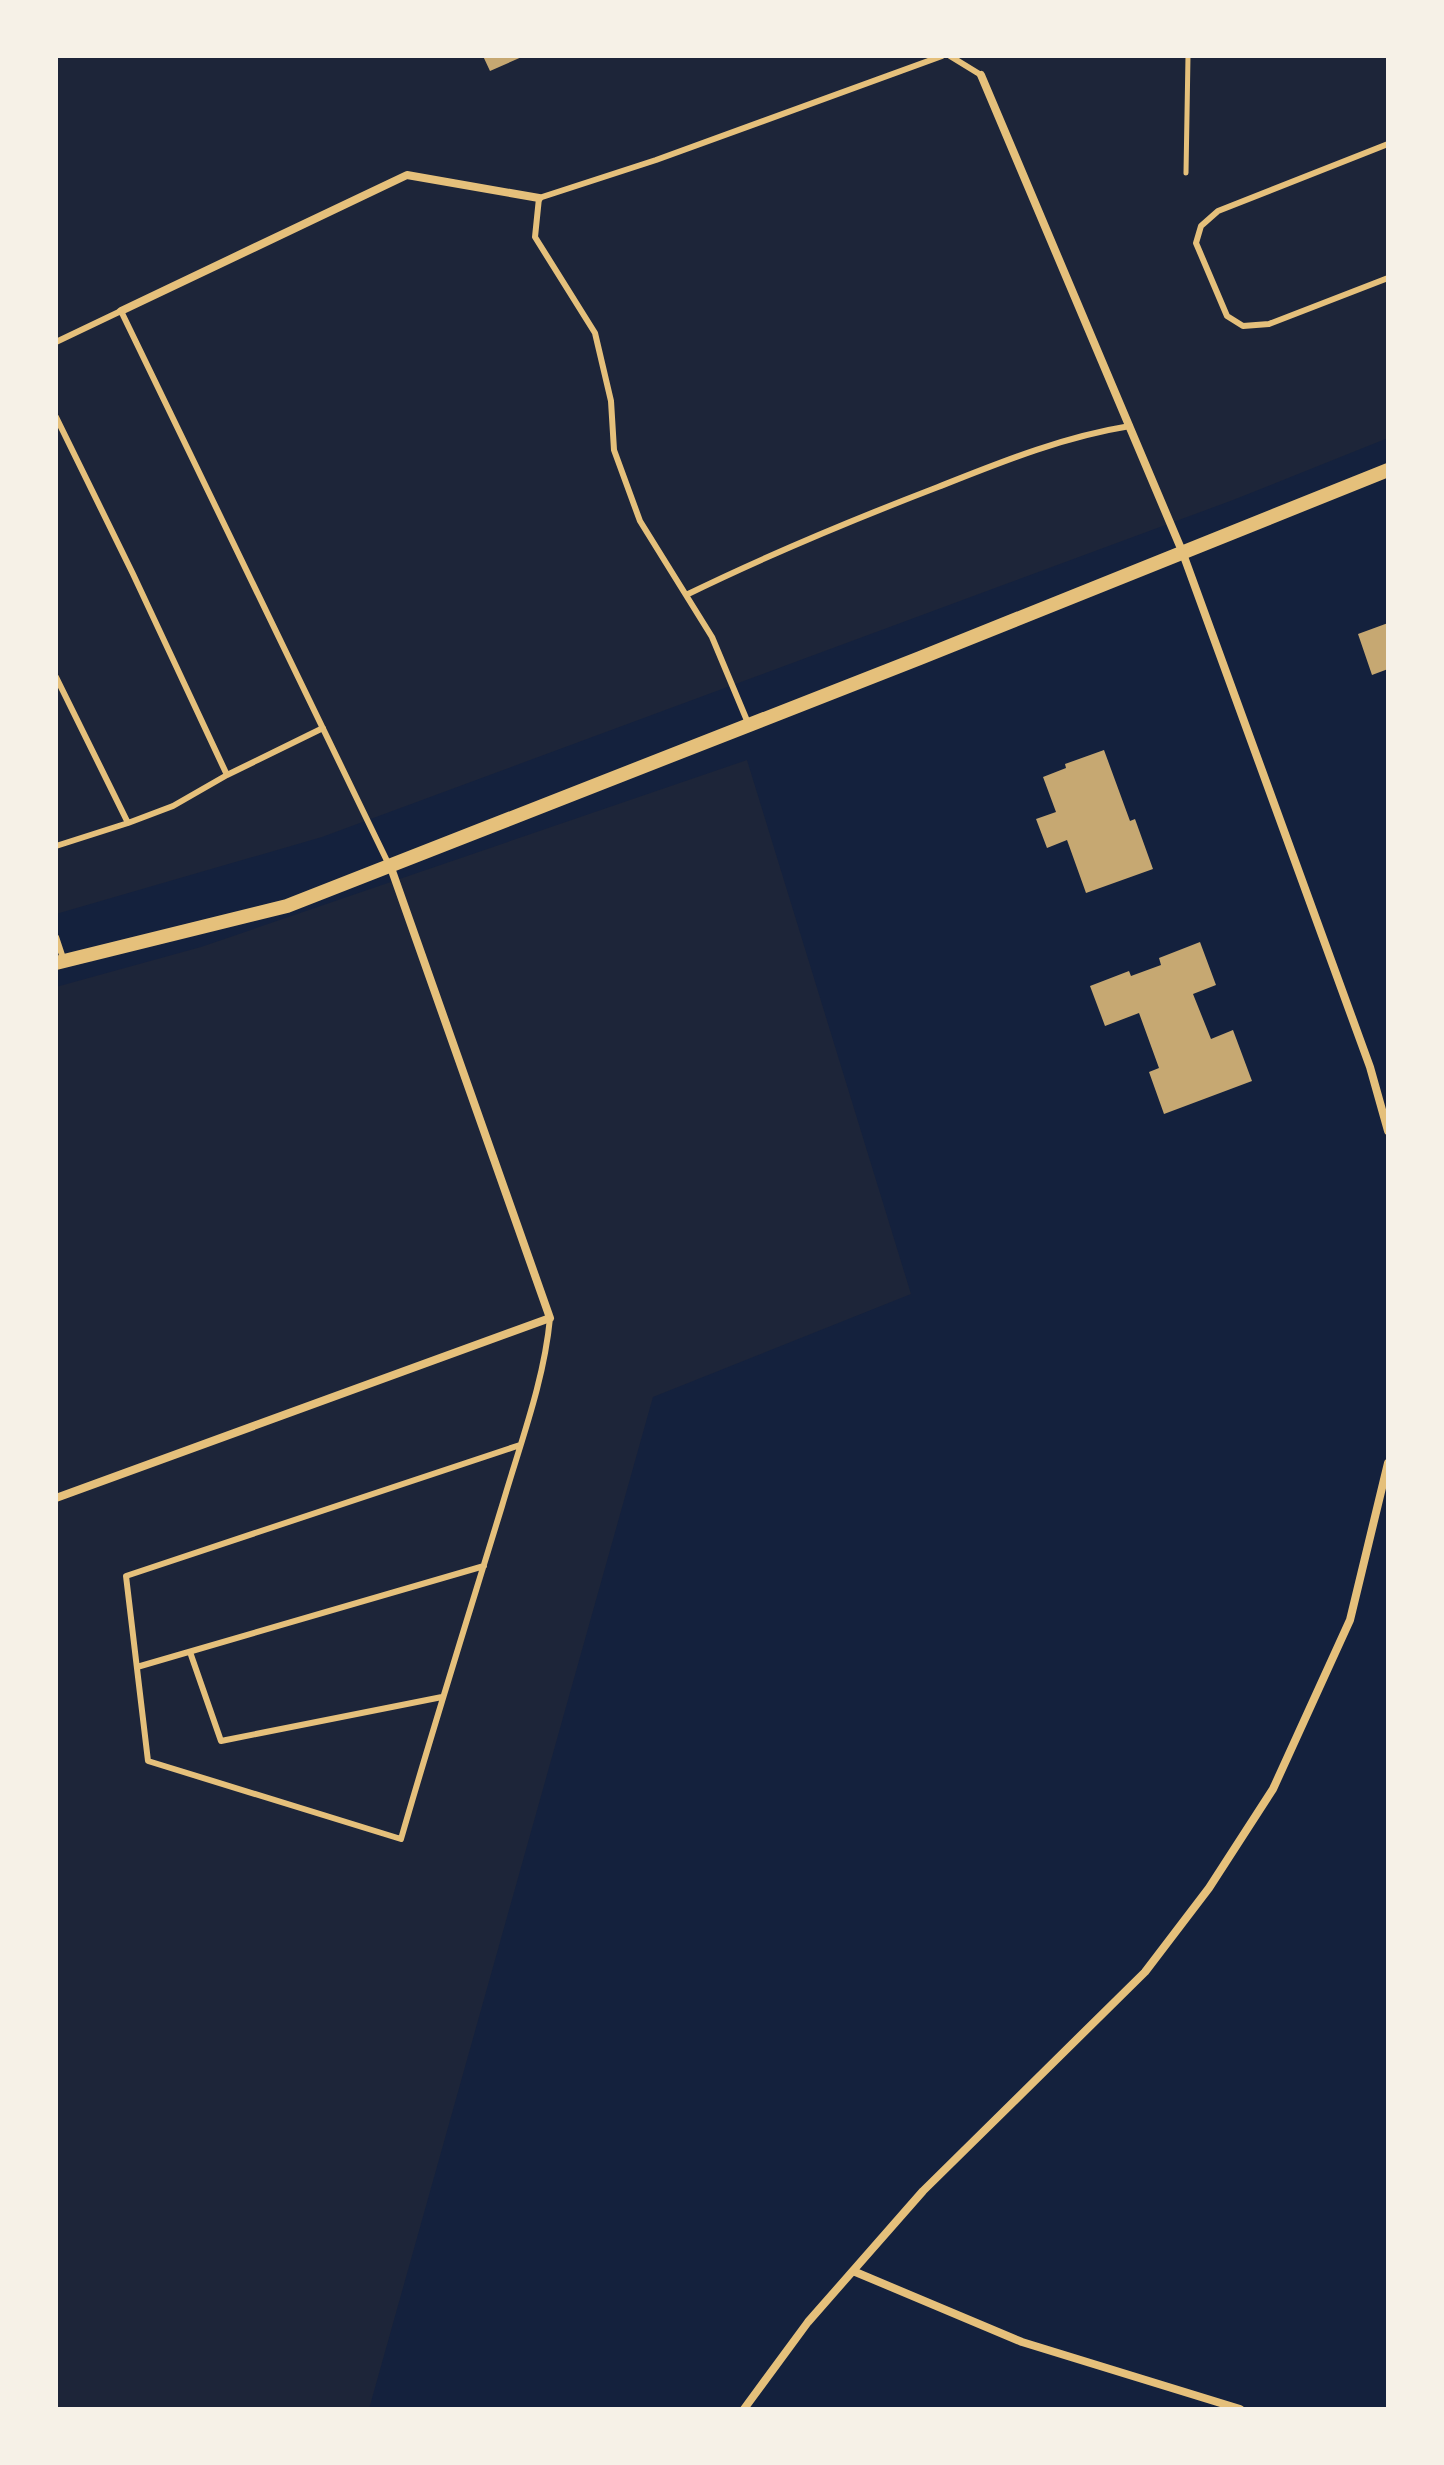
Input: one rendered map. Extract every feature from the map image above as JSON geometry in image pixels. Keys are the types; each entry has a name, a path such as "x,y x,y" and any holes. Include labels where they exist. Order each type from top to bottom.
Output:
{"street":[{"path":"981,75 1182,551 1370,1067 1388,1131"},
{"path":"121,311 407,175 539,198"},
{"path":"60,962 287,906 1388,470"},
{"path":"56,1498 550,1318 389,865"},
{"path":"744,2409 808,2322 923,2191 1145,1972 1209,1888 1273,1789 1350,1620 1388,1463"},
{"path":"853,2271 1022,2342 1240,2409"}],"lane":[{"path":"749,725 712,637 640,521 614,450 611,401 595,333 535,237 539,198 656,160 942,56"},
{"path":"950,56 981,75"},
{"path":"1388,144 1218,211 1201,226 1196,243 1227,316 1243,326 1269,324 1388,278"},
{"path":"56,342 121,311 389,865"},
{"path":"56,417 227,775"},
{"path":"686,595 854,519 1045,445 1130,426"},
{"path":"56,677 128,823"},
{"path":"56,846 173,806 227,775 323,728"},
{"path":"56,937 60,962"},
{"path":"520,1445 126,1576 148,1761 401,1839 442,1697 484,1566 546,1358 550,1318"},
{"path":"137,1667 484,1566"},
{"path":"190,1652 221,1741 442,1697"}],"path":[{"path":"1186,173 1188,56"}],"shaded area":[{"path":"56,56 1388,56 1388,438 1233,500 322,837 56,914"},
{"path":"747,760 911,1294 653,1397 369,2409 56,2409 56,987 201,947"}],"building":[{"path":"483,56 524,56 490,71"},
{"path":"1388,623 1388,669 1372,675 1358,634"},
{"path":"1104,750 1130,821 1135,819 1153,869 1086,893 1067,840 1047,848 1036,819 1056,812 1043,777 1066,768 1065,764"},
{"path":"1200,942 1216,985 1193,994 1211,1039 1233,1030 1252,1081 1164,1114 1149,1072 1159,1068 1139,1013 1105,1026 1090,986 1129,971 1131,976 1161,965 1159,958"}]}
